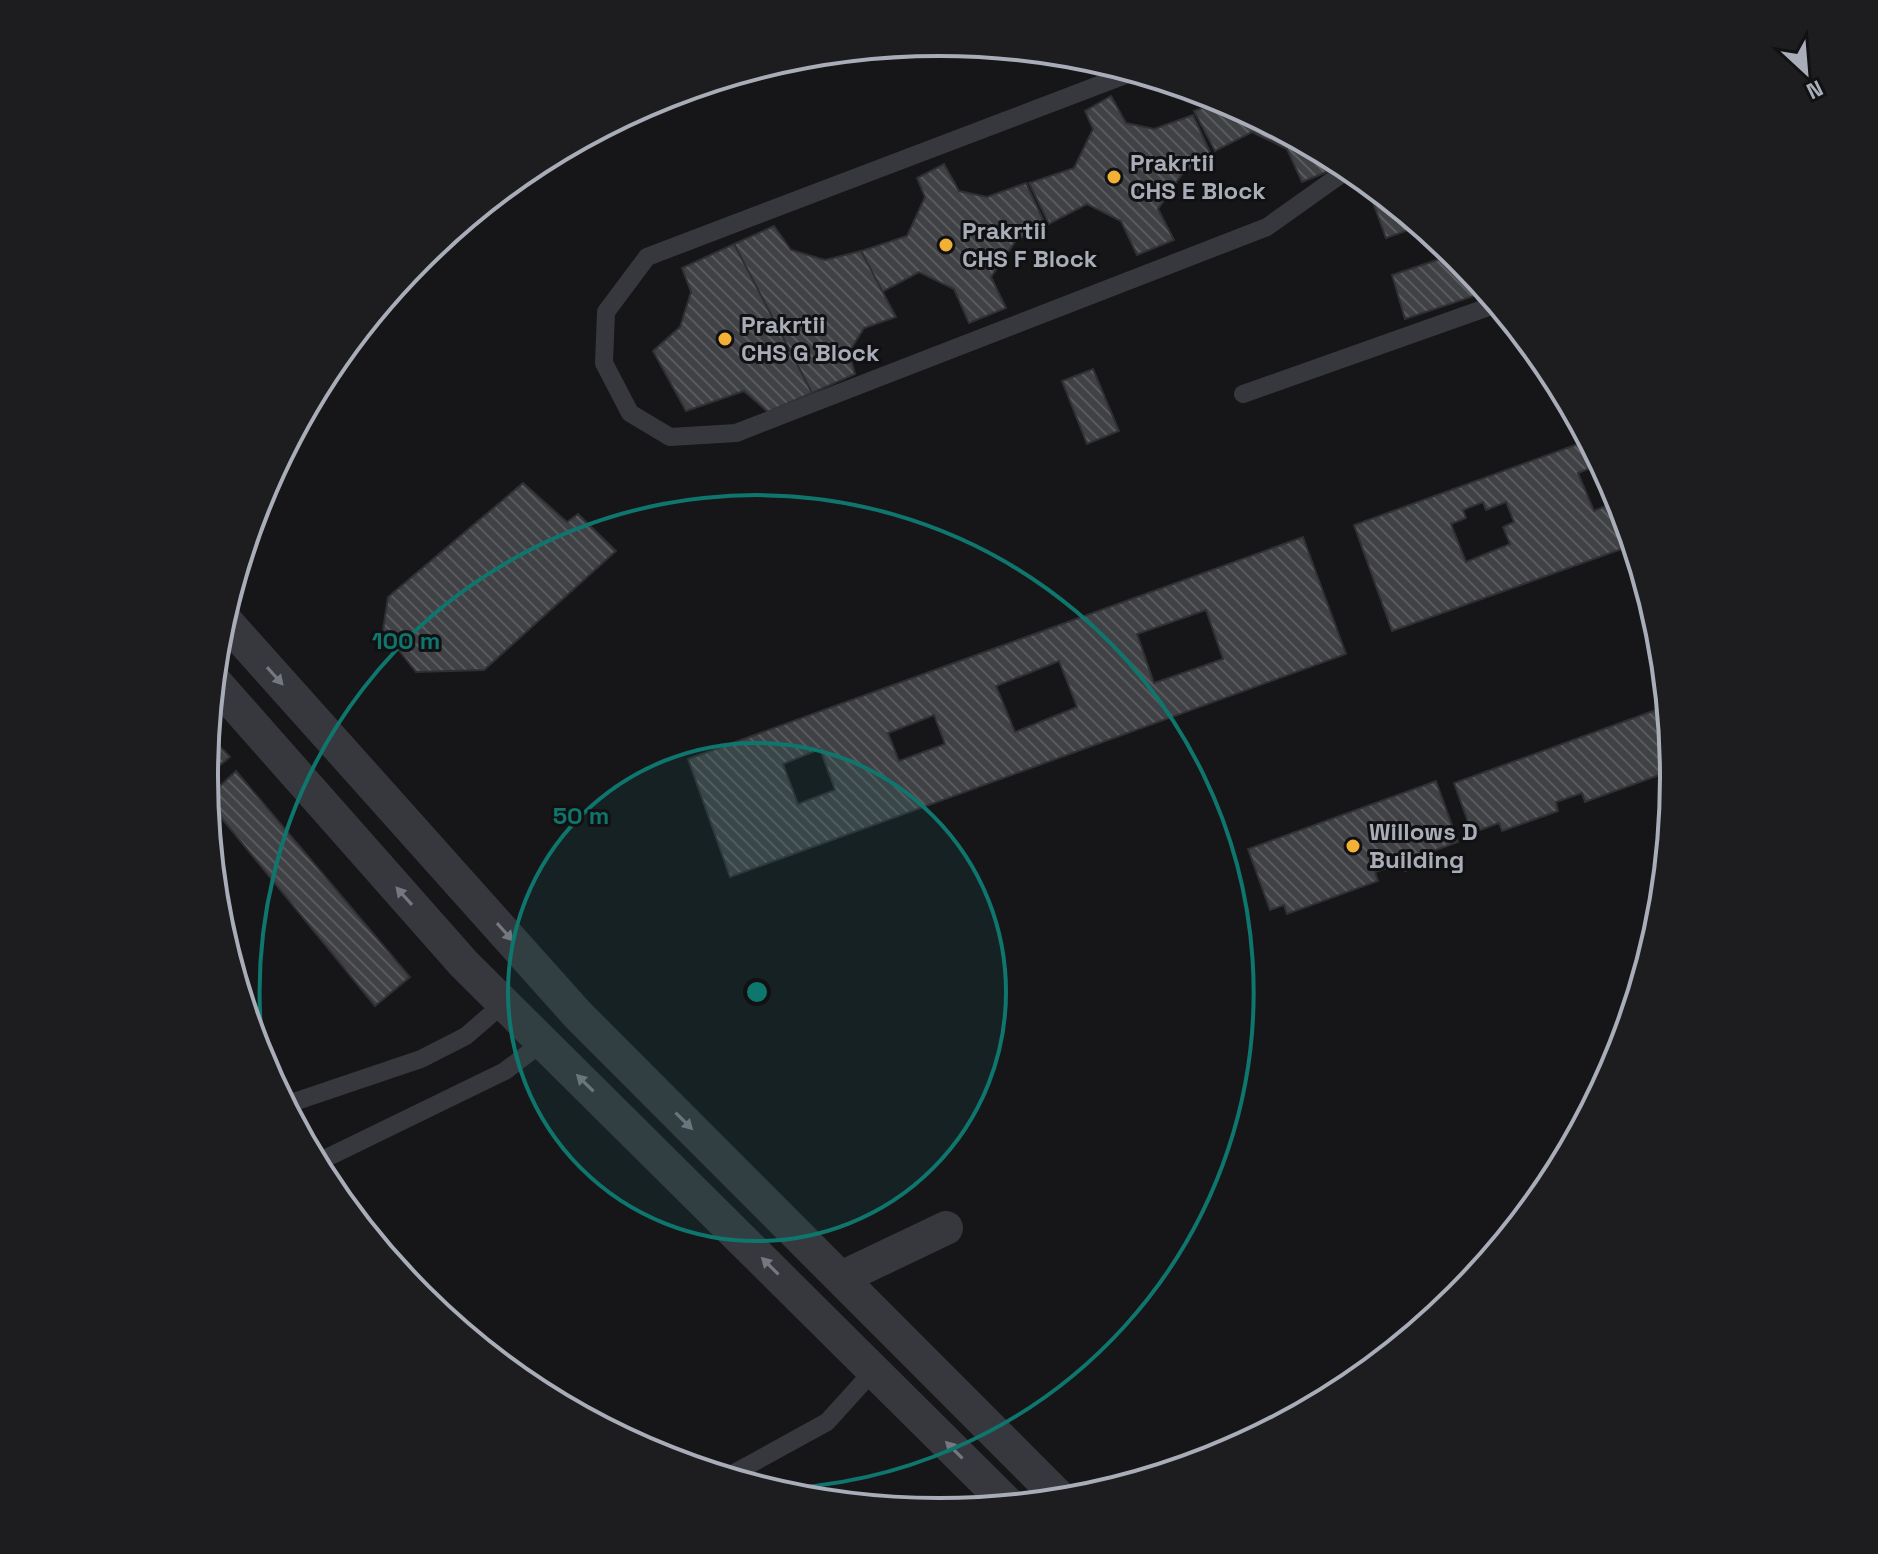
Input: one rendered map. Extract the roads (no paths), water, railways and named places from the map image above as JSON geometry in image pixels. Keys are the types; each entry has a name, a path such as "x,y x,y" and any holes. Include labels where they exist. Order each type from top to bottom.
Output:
{"street":[{"path":"233,630 578,1015 1051,1489"},
{"path":"223,692 464,964 999,1495"},
{"path":"841,1278 946,1228"}],"lane":[{"path":"1116,79 647,257 606,312 604,363 630,413 670,437 736,433 1267,227 1338,177"},
{"path":"1243,394 1486,308"},
{"path":"295,1102 347,1087 432,1053 466,1036 504,1003"},
{"path":"327,1157 505,1071 543,1042"},
{"path":"740,1470 827,1422 875,1369"}],"place":[{"name":"Prakrtii CHS E Block","path":"1114,177"},
{"name":"Prakrtii CHS F Block","path":"946,245"},
{"name":"Prakrtii CHS G Block","path":"725,339"},
{"name":"Willows D Building","path":"1353,846"}]}
